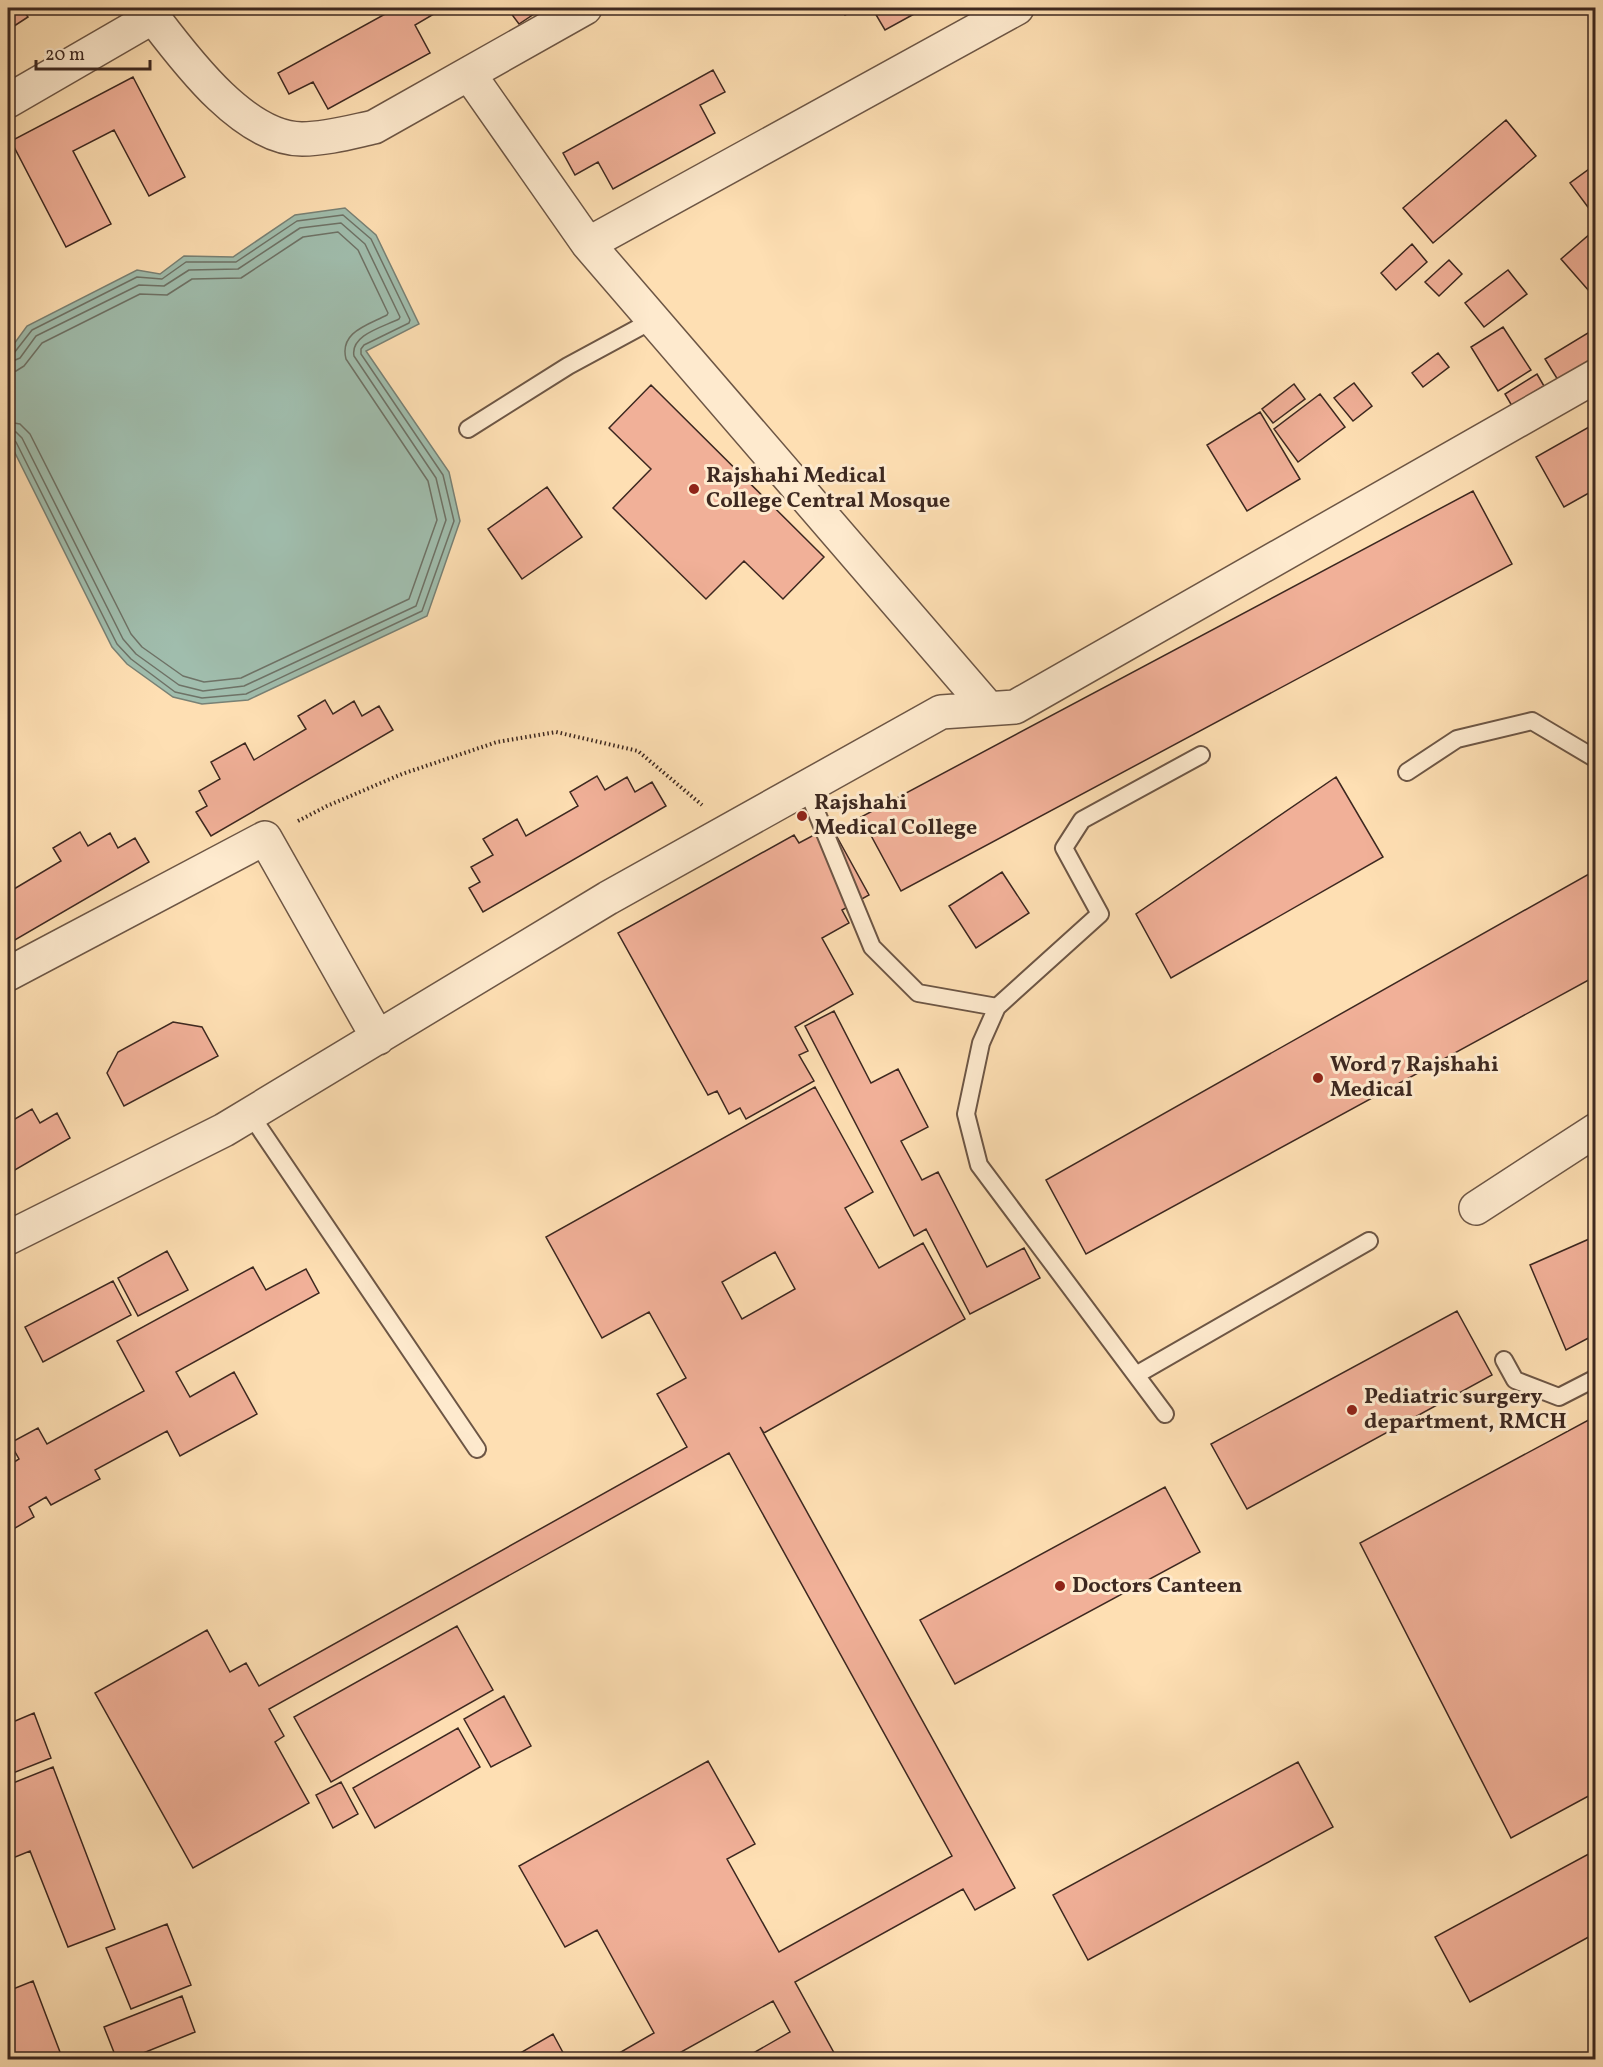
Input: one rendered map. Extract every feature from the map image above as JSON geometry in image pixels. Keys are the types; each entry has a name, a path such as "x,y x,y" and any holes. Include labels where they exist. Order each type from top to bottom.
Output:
{"street":[{"path":"8,102 155,12 186,58 234,111 273,135 301,139 338,135 374,127 585,8"},
{"path":"588,244 1017,8"},
{"path":"469,74 588,244 988,708"},
{"path":"8,1238 224,1130 608,898 941,712 1016,707 1596,376"},
{"path":"8,974 266,838 378,1038"},
{"path":"1476,1208 1596,1130"}],"lane":[{"path":"468,429 568,366 653,320"},
{"path":"1407,772 1457,739 1532,721 1596,759"},
{"path":"1165,1414 979,1165 966,1114 981,1043 998,1007 1100,914 1064,848 1082,819 1201,755"},
{"path":"806,787 872,947 918,993 998,1007"},
{"path":"250,1114 477,1449"},
{"path":"1136,1375 1369,1241"},
{"path":"1504,1360 1515,1380 1559,1397 1596,1378"}],"path":[{"path":"266,838 327,806 402,774 497,742 556,732 638,751 731,830"}],"water":[{"path":"345,208 376,235 419,324 366,351 449,472 460,521 427,616 248,700 202,704 173,697 127,664 112,647 8,439 8,352 27,326 137,270 160,274 184,256 233,257 295,215"}],"building":[{"path":"8,8 31,8 24,12 28,17 8,30"},
{"path":"396,8 437,8 439,11 415,25 430,53 328,109 313,82 289,94 278,73"},
{"path":"507,8 543,8 519,24"},
{"path":"841,8 860,8 845,15"},
{"path":"872,8 925,8 885,30"},
{"path":"713,70 725,92 700,105 715,133 613,189 598,162 575,175 563,153"},
{"path":"133,77 185,177 149,196 114,130 73,151 111,224 66,247 11,141"},
{"path":"1506,120 1536,156 1433,243 1403,208"},
{"path":"1596,164 1596,218 1570,183"},
{"path":"1591,233 1596,238 1596,285 1589,291 1561,259"},
{"path":"1412,244 1427,262 1396,290 1381,273"},
{"path":"1449,260 1462,274 1439,296 1425,282"},
{"path":"1508,270 1527,294 1484,327 1465,303"},
{"path":"1503,327 1531,370 1498,391 1471,347"},
{"path":"1596,328 1596,364 1561,385 1545,359"},
{"path":"1438,353 1449,367 1423,387 1412,373"},
{"path":"1537,374 1544,386 1512,406 1505,394"},
{"path":"1354,383 1372,406 1353,421 1334,398"},
{"path":"1294,384 1305,399 1273,423 1262,409"},
{"name":"Rajshahi Medical College Central Mosque","path":"651,385 824,557 783,599 744,561 706,599 613,508 651,469 609,428"},
{"path":"1320,394 1345,427 1298,462 1274,429"},
{"path":"1260,412 1300,479 1247,511 1207,445"},
{"path":"1596,423 1596,489 1564,507 1536,457"},
{"path":"547,487 582,537 522,579 488,529"},
{"path":"1473,491 1512,564 901,891 861,817"},
{"path":"325,700 333,714 354,701 362,716 379,706 393,730 211,836 196,812 207,806 199,791 220,779 211,762 245,743 254,760 306,729 298,716"},
{"path":"597,776 605,790 627,777 635,792 652,782 666,806 483,912 469,888 480,882 471,867 493,855 483,839 517,819 526,836 578,806 570,792"},
{"path":"1336,777 1383,857 1171,978 1136,914"},
{"path":"831,826 869,895 842,910 849,923 822,938 853,994 795,1027 808,1051 799,1055 814,1081 746,1119 740,1108 729,1114 717,1091 708,1095 618,933 794,835 799,843"},
{"path":"80,832 88,846 110,833 118,848 135,838 149,862 8,944 8,888 9,892 61,861 53,848"},
{"name":"Word 7 Rajshahi Medical","path":"1596,870 1596,976 1086,1254 1046,1180"},
{"path":"1002,872 1029,913 976,948 949,906"},
{"path":"834,1011 871,1083 898,1069 928,1127 901,1141 922,1180 938,1172 987,1267 1024,1248 1040,1278 970,1314 926,1229 914,1236 805,1026"},
{"path":"173,1022 202,1027 218,1056 124,1106 107,1073 118,1052"},
{"path":"815,1087 873,1192 845,1208 879,1268 923,1243 965,1319 764,1433 760,1427 1015,1888 975,1910 963,1889 795,1982 838,2060 741,2060 790,2032 773,2001 681,2052 686,2060 607,2060 654,2033 597,1930 565,1947 519,1866 708,1761 755,1844 727,1859 779,1952 952,1856 729,1453 269,1709 284,1736 275,1742 309,1803 193,1868 95,1693 207,1630 230,1672 246,1663 259,1686 687,1447 657,1394 686,1378 649,1312 602,1338 546,1237","holes":["775,1252 795,1289 742,1319 722,1282"]},
{"path":"32,1109 40,1123 57,1113 70,1138 8,1174 8,1117 10,1122"},
{"path":"1596,1236 1596,1334 1566,1350 1530,1265"},
{"path":"167,1251 188,1290 138,1316 118,1278"},
{"path":"253,1267 266,1290 306,1269 319,1293 176,1372 190,1397 234,1372 257,1414 180,1456 167,1431 95,1470 100,1479 51,1505 46,1497 29,1507 34,1517 10,1531 8,1526 8,1466 19,1459 10,1443 38,1428 47,1444 144,1391 117,1341"},
{"path":"113,1281 131,1315 43,1362 25,1327"},
{"name":"Pediatric surgery department, RMCH","path":"1457,1311 1492,1375 1247,1509 1211,1444"},
{"path":"1596,1416 1596,1792 1511,1838 1360,1543"},
{"name":"Doctors Canteen","path":"1165,1487 1200,1552 955,1684 920,1620"},
{"path":"457,1626 493,1690 331,1782 294,1717"},
{"path":"504,1696 531,1746 491,1767 464,1719"},
{"path":"34,1713 51,1758 8,1775 8,1724"},
{"path":"458,1728 480,1767 375,1828 353,1788"},
{"path":"1298,1762 1333,1827 1088,1960 1053,1895"},
{"path":"53,1767 115,1929 68,1947 30,1851 8,1860 8,1785"},
{"path":"341,1782 358,1814 333,1828 316,1795"},
{"path":"1596,1850 1596,1933 1470,2002 1435,1937"},
{"path":"167,1924 191,1985 131,2009 106,1948"},
{"path":"33,1981 60,2052 40,2060 8,2060 8,1991"},
{"path":"182,1996 195,2032 126,2060 117,2060 104,2027"},
{"path":"553,2034 567,2060 508,2060"}],"place":[{"name":"Rajshahi Medical College Central Mosque","path":"694,489"},
{"name":"Rajshahi Medical College","path":"802,816"},
{"name":"Word 7 Rajshahi Medical","path":"1318,1078"},
{"name":"Pediatric surgery department, RMCH","path":"1352,1410"},
{"name":"Doctors Canteen","path":"1060,1586"}]}
